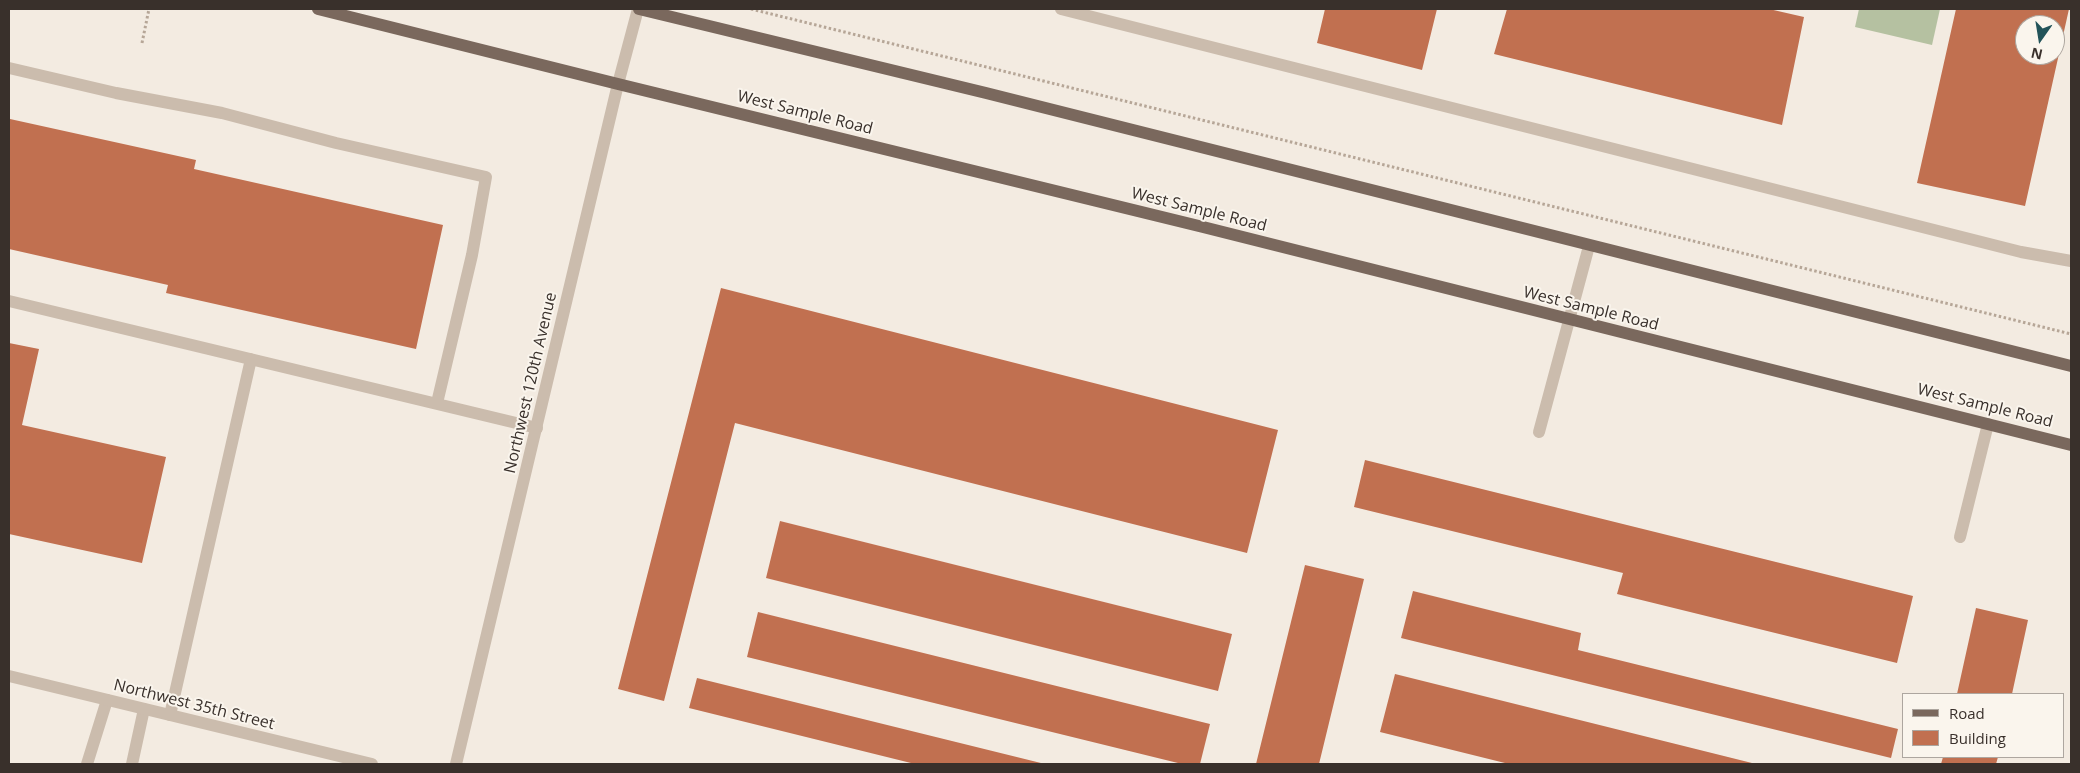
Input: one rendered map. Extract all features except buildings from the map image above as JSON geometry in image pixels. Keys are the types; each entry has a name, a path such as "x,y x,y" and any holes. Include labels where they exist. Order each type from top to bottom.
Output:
{"main road":[{"name":"West Sample Road","path":"318,9 1213,230 2071,445"},
{"path":"638,9 995,95 2071,366"}],"street":[{"name":"Northwest 120th Avenue","path":"456,764 618,84 638,9"},
{"path":"1061,9 1086,12 2021,252 2071,261"},
{"path":"9,68 116,93 222,113 336,143 486,177 472,255 437,403"},
{"path":"1539,432 1589,246"},
{"path":"9,301 537,428"},
{"path":"170,715 251,359"},
{"path":"1960,538 1988,424"},
{"name":"Northwest 35th Street","path":"9,676 372,764"},
{"path":"87,764 107,700"},
{"path":"132,764 144,709"}],"path":[{"path":"142,43 149,9"},
{"path":"751,9 2071,334"}],"green space":[{"path":"1859,9 1940,9 1932,45 1855,27"}]}
